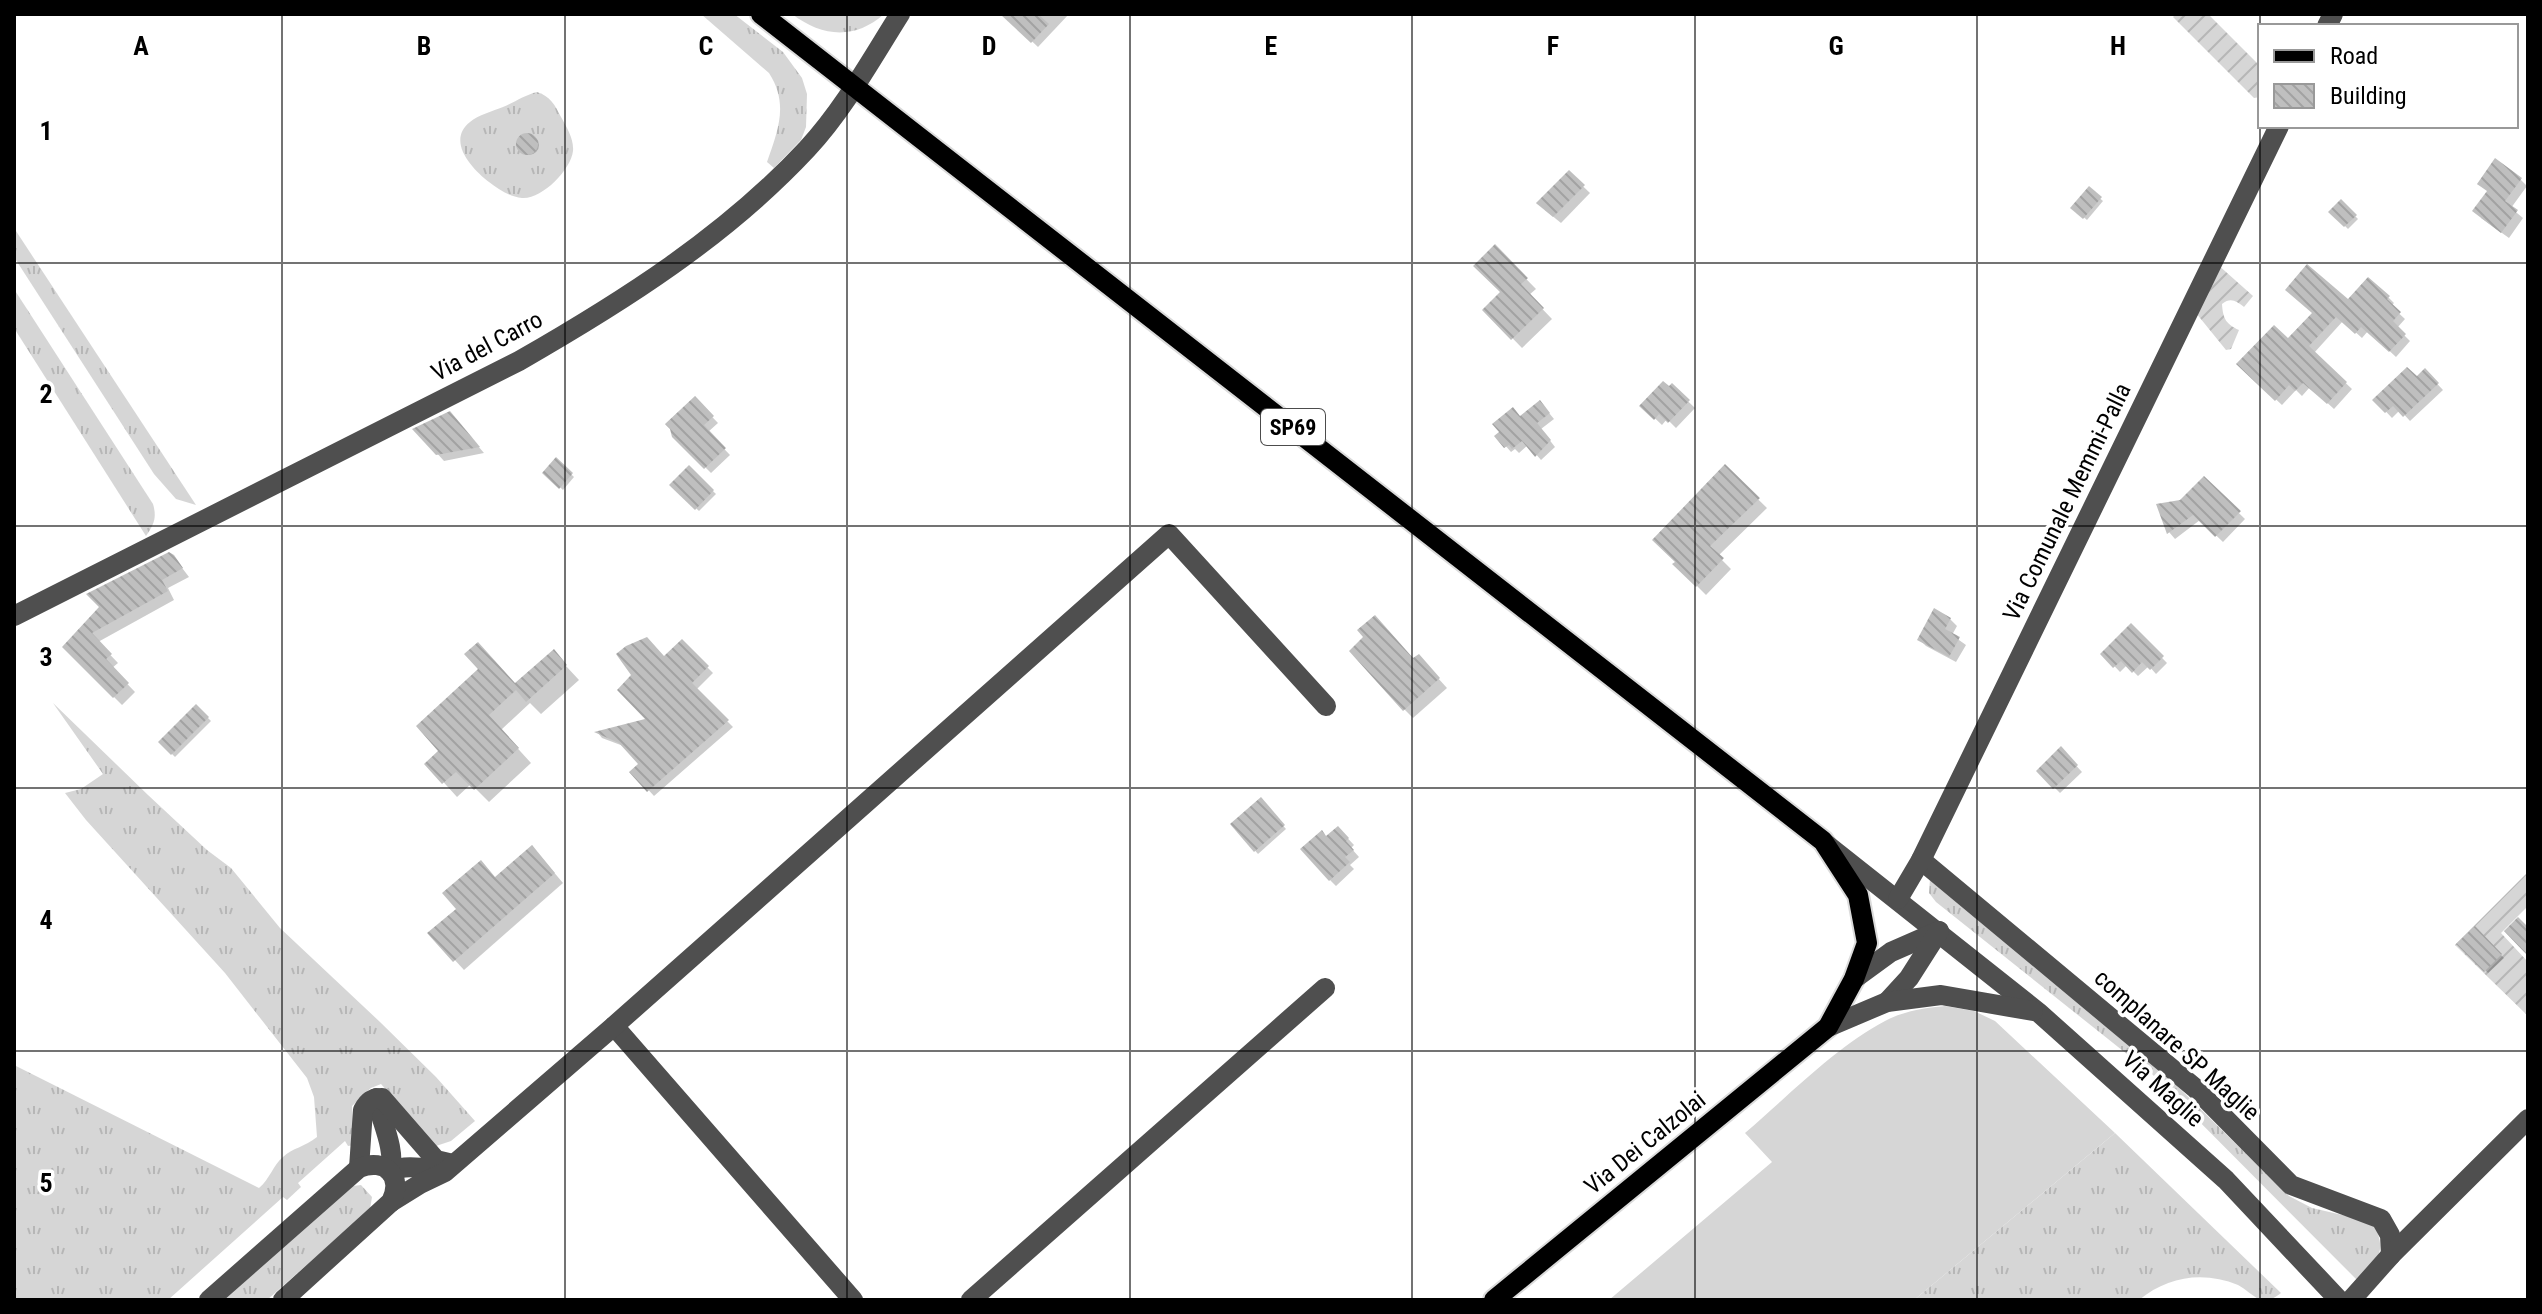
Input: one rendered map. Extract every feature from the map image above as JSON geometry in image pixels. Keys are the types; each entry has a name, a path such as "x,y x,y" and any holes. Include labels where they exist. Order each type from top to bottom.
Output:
{"main road":[{"name":"SP69","path":"761,14 1823,841"},
{"path":"1823,841 1858,895 1867,943 1854,979 1828,1027"},
{"name":"Via Dei Calzolai","path":"1494,1300 1828,1027"}],"street":[{"name":"Via del Carro","path":"14,616 519,361 586,322 694,249 757,198 808,148 856,85 900,14"},
{"name":"Via Comunale Memmi-Palla","path":"1898,899 1921,860 2278,128"},
{"path":"283,1300 391,1202 445,1172 614,1026 1169,534 1326,706"},
{"name":"SP69","path":"1823,841 1939,931"},
{"name":"complanare SP Maglie","path":"1921,860 2195,1088 2291,1185 2381,1219 2390,1235 2391,1255"},
{"path":"1854,979 1891,952 1939,931"},
{"path":"1887,1002 1909,978 1939,931"},
{"name":"Via Maglie","path":"1939,931 2038,1012 2226,1180 2339,1300"},
{"path":"971,1300 1325,988"},
{"path":"1828,1027 1887,1002 1941,995 2038,1012"},
{"path":"614,1026 853,1300"},
{"path":"359,1168 363,1110 367,1103 376,1098 382,1098 436,1160 453,1164"},
{"path":"376,1098 391,1151 390,1172"},
{"path":"2351,1300 2391,1255 2528,1119"},
{"path":"209,1300 359,1168 378,1164 390,1172 396,1184 396,1194 391,1202"},
{"path":"390,1172 398,1167 437,1169 453,1164"}],"green space":[{"path":"701,14 734,14 783,52 802,78 807,94 806,127 801,140 774,168 767,162 780,117 775,84 769,73"},
{"path":"792,14 884,14 862,28 838,32 815,27"},
{"path":"2176,14 2208,14 2258,64 2258,97 2254,98 2173,17"},
{"path":"537,92 549,99 557,109 570,134 573,151 567,167 554,182 538,194 522,198 496,187 475,170 464,154 460,138 463,130 481,115"},
{"path":"14,228 196,505 176,499 154,474 14,257"},
{"path":"2217,264 2253,296 2244,307 2233,301 2222,304 2226,320 2239,330 2231,349 2226,350 2196,313"},
{"path":"14,289 153,504 154,521 146,536 14,328"},
{"path":"53,703 207,850 231,868 280,928 436,1077 475,1121 451,1141 436,1146 381,1084 371,1088 352,1106 354,1145 348,1146 345,1141 298,1183 301,1187 287,1200 283,1197 168,1300 17,1300 14,1297 14,1065 259,1188 283,1157 317,1137 314,1097 307,1078 225,973 65,793 81,789 103,774"},
{"path":"2528,872 2528,906 2501,933 2528,962 2528,1016 2455,945"},
{"path":"1930,879 2168,1077 2289,1196 2312,1208 2373,1222 2380,1241 2379,1254 2358,1281 2152,1074 1936,902 1929,893"},
{"path":"1945,1006 1974,1011 1995,1021 2115,1133 1914,1300 1609,1300 1772,1162 1745,1133 1813,1073 1849,1044 1885,1021 1914,1010"},
{"path":"2115,1133 2281,1293 2262,1300 2238,1285 2199,1277 2174,1281 2139,1300 1914,1300"},
{"path":"361,1185 372,1197 370,1209 267,1300 221,1300 353,1186"}],"building":[{"path":"1000,14 1038,14 1049,24 1031,43"},
{"path":"527,133 535,136 538,144 535,152 527,155 519,152 516,144 519,136"},
{"path":"2495,158 2522,178 2505,201 2518,210 2501,233 2472,211 2487,191 2477,184"},
{"path":"1569,170 1585,185 1553,217 1536,203"},
{"path":"2089,186 2102,197 2083,219 2070,208"},
{"path":"2341,199 2357,215 2344,227 2328,212"},
{"path":"1495,244 1528,278 1521,284 1544,308 1511,340 1482,310 1500,292 1473,266"},
{"path":"2307,264 2348,299 2368,277 2390,296 2387,299 2401,312 2393,321 2406,334 2389,352 2361,327 2355,334 2336,317 2309,346 2347,382 2327,404 2303,383 2295,391 2289,385 2275,401 2236,364 2274,325 2288,338 2312,313 2285,290"},
{"path":"2407,367 2417,376 2425,368 2439,383 2403,417 2393,406 2385,413 2372,400"},
{"path":"1663,381 1669,386 1672,383 1690,400 1668,423 1659,414 1654,420 1639,406"},
{"path":"695,396 714,416 704,425 726,448 704,469 672,437 665,424"},
{"path":"1540,400 1550,413 1537,423 1551,440 1535,457 1522,441 1512,449 1509,445 1504,448 1494,436 1499,432 1492,424 1513,407 1520,416"},
{"path":"450,411 480,447 436,455 412,429"},
{"path":"556,457 573,473 559,489 542,473"},
{"path":"1725,464 1760,498 1710,546 1724,558 1696,587 1652,540"},
{"path":"689,465 714,490 695,510 669,485"},
{"path":"2204,476 2241,511 2215,537 2193,515 2167,534 2156,504 2180,500"},
{"path":"169,552 183,568 162,580 168,591 92,633 112,654 106,659 129,683 113,698 62,647 99,607 86,594"},
{"path":"1934,608 1951,618 1945,629 1960,637 1949,657 1917,640"},
{"path":"1375,615 1413,658 1419,654 1440,678 1403,711 1349,651 1363,637 1357,630"},
{"path":"2131,623 2164,656 2150,670 2142,662 2132,673 2121,661 2113,668 2100,654"},
{"path":"647,637 664,656 682,639 709,666 692,683 729,720 647,792 629,772 638,764 619,743 594,732 645,719 617,690 631,675 616,654"},
{"path":"478,642 515,683 554,649 567,665 526,702 516,690 489,715 519,748 474,790 456,772 442,784 424,764 438,751 416,726 478,669 464,654"},
{"path":"196,704 209,717 171,755 158,742"},
{"path":"2061,746 2078,765 2053,789 2036,771"},
{"path":"1261,797 1285,825 1254,852 1230,824"},
{"path":"1338,826 1349,838 1346,841 1354,850 1345,857 1350,862 1329,881 1300,849 1322,830 1326,836"},
{"path":"532,845 555,873 453,962 427,933 456,909 442,893 481,860 495,877"},
{"path":"2518,917 2528,927 2528,956 2504,931"},
{"path":"2475,926 2502,954 2484,972 2456,944"}]}
